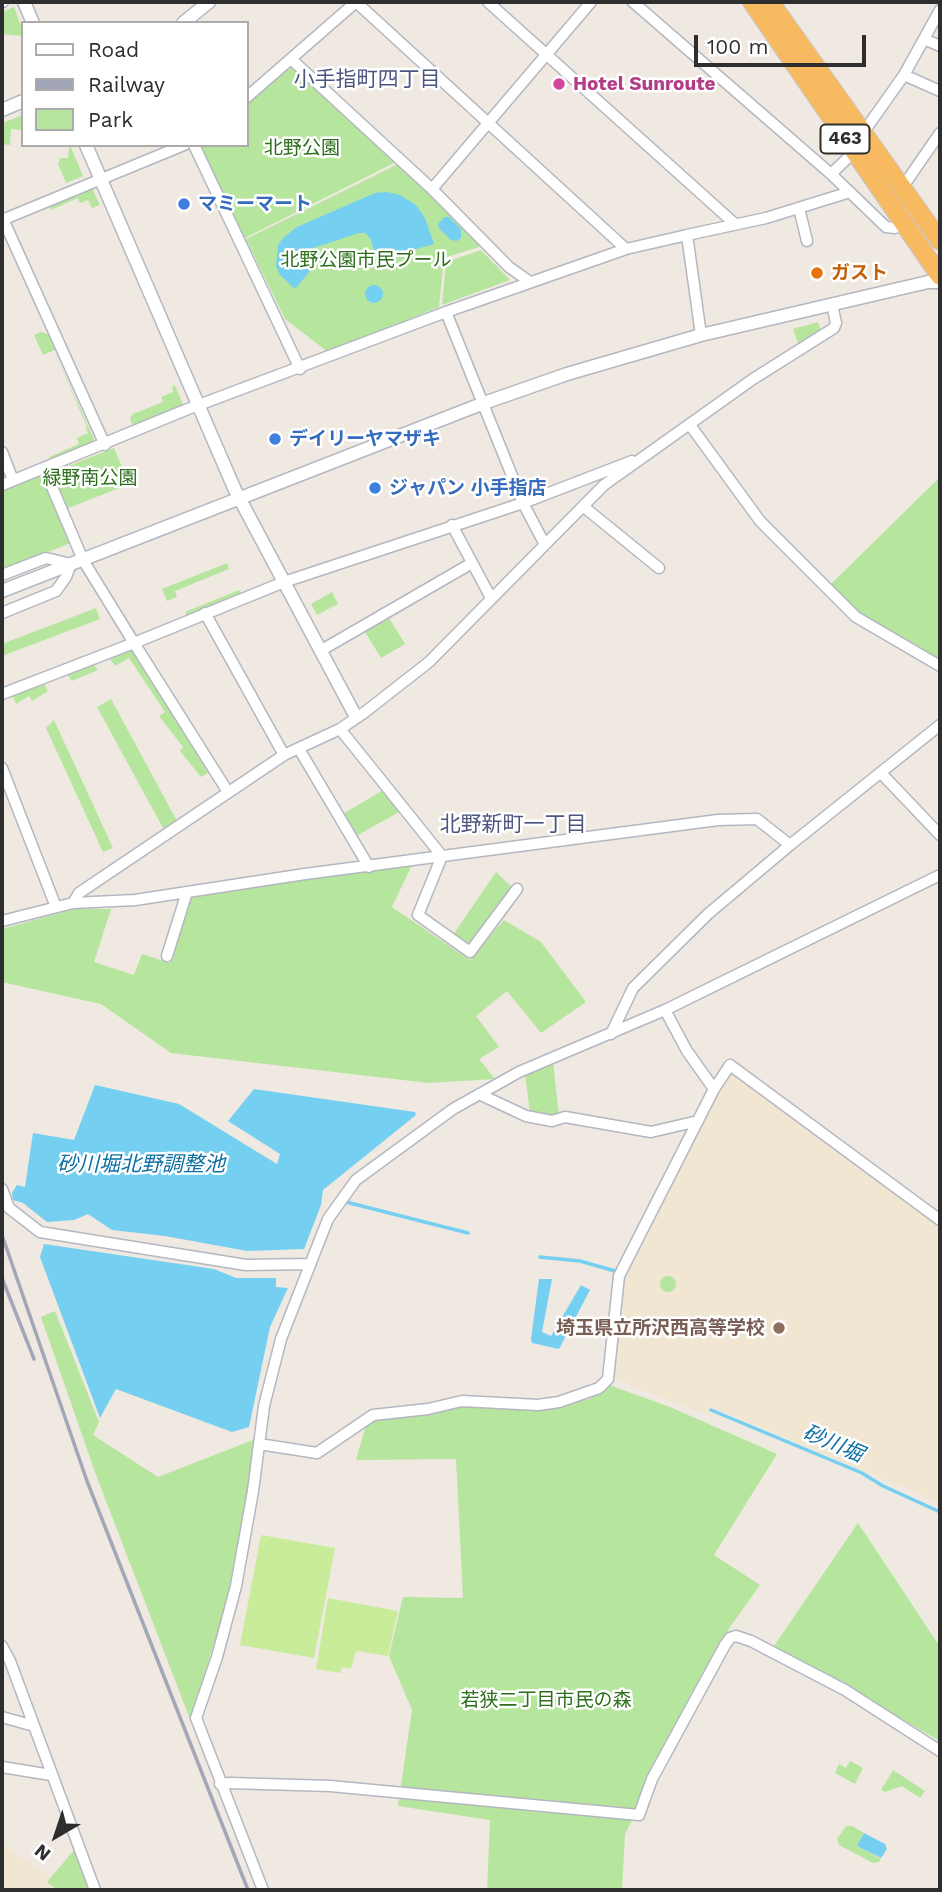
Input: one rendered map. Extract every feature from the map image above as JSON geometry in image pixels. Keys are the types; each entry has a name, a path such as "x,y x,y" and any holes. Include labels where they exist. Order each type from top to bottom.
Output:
{"highway":[{"name":"463","path":"752,2 940,275"},
{"name":"463","path":"770,2 940,241"}],"street":[{"path":"24,2 32,21"},
{"path":"185,21 209,2"},
{"path":"248,96 356,2 626,249"},
{"path":"488,2 736,224"},
{"path":"432,189 591,2"},
{"path":"633,2 831,174 886,227 895,228"},
{"path":"863,134 904,75 940,10"},
{"path":"924,39 940,46"},
{"path":"291,59 432,189 509,267 530,282"},
{"path":"904,75 940,91"},
{"path":"2,110 21,102"},
{"path":"902,188 940,133"},
{"path":"87,147 240,499 356,717"},
{"path":"105,445 2,219 179,147"},
{"path":"195,147 300,369"},
{"path":"831,174 854,152"},
{"path":"2,485 199,405 530,282 626,249 799,208 850,192"},
{"path":"799,208 807,241"},
{"path":"687,235 701,335"},
{"path":"2,591 484,403 567,374 701,335 832,303 928,282 940,282"},
{"path":"73,903 79,894 284,755 340,729 429,662 604,485 753,379 834,328 836,323 832,303"},
{"path":"446,312 523,503 544,543"},
{"path":"690,425 760,521 856,617 940,666"},
{"path":"2,452 13,480"},
{"path":"2,694 284,582 523,503 651,454"},
{"path":"44,468 77,562 134,643 228,792"},
{"path":"584,507 659,568"},
{"path":"452,525 491,598"},
{"path":"2,575 46,558 77,562"},
{"path":"2,613 56,591 77,562"},
{"path":"320,651 472,563"},
{"path":"205,613 284,755"},
{"path":"611,1034 633,988 708,914 940,725"},
{"path":"340,729 442,856"},
{"path":"299,749 369,867"},
{"path":"2,768 57,907"},
{"path":"881,773 940,835"},
{"path":"2,920 73,903 135,900 718,820 757,818 790,845"},
{"path":"442,856 418,915 470,953 517,889"},
{"path":"263,1890 196,1718 217,1657 236,1586 264,1406 281,1339 328,1219 356,1180 453,1109 479,1094 519,1072 665,1010 940,875"},
{"path":"167,956 187,892"},
{"path":"665,1010 687,1051 714,1089"},
{"path":"259,1444 317,1453 373,1415 428,1409 462,1401 538,1405 559,1402 599,1388 608,1379 619,1276 714,1089 730,1065 940,1220"},
{"path":"479,1094 526,1115 552,1121 565,1117 651,1132 698,1121"},
{"path":"2,1189 9,1208 40,1232 246,1265 310,1264"},
{"path":"220,1784 330,1787 639,1815 652,1779 725,1645 730,1637 736,1636 751,1641 845,1690 940,1751"},
{"path":"2,1646 10,1661 95,1890"},
{"path":"2,1717 34,1726"},
{"path":"2,1768 51,1775"}],"shaded area":[{"name":"埼玉県立所沢西高等学校","path":"734,1070 940,1224 940,1505 711,1406 707,1415 617,1380 613,1375 622,1281 702,1119"},
{"path":"2,1843 68,1890 2,1890"}],"green space":[{"path":"14,7 21,26 21,36 2,34 2,12"},
{"name":"北野公園","path":"291,61 396,162 243,239 198,147 248,147 248,98"},
{"path":"21,116 21,130 11,129 10,145 2,144 2,123"},
{"path":"71,147 83,176 66,183 58,164 60,158 68,158"},
{"name":"北野公園市民プール","path":"398,164 482,246 444,258 439,307 328,352 285,319 246,239"},
{"path":"91,186 100,205 92,208 88,200 80,203 78,198 51,210 49,206"},
{"path":"481,250 510,280 442,305 446,262"},
{"path":"818,322 821,331 798,343 793,329"},
{"path":"41,332 48,334 55,350 43,355 34,335"},
{"path":"55,353 94,439 92,444 51,462 49,457 79,444 77,438 88,433"},
{"path":"175,385 184,407 133,427 130,418 133,414 163,402 161,397 173,392 172,387"},
{"name":"緑野南公園","path":"114,448 129,484 66,509 51,473"},
{"path":"42,471 71,543 2,570 2,487"},
{"path":"939,478 940,663 856,617 827,588"},
{"path":"227,563 229,569 175,591 177,597 167,601 162,589"},
{"path":"239,590 242,595 187,616 185,612"},
{"path":"332,592 338,604 317,615 311,604"},
{"path":"96,608 100,619 2,656 2,644"},
{"path":"389,618 405,644 381,658 365,632"},
{"path":"131,648 208,773 201,777 180,751 183,747 159,716 165,712 129,658 115,666 109,657"},
{"path":"92,663 98,670 72,681 67,674"},
{"path":"43,682 48,691 32,701 29,696 16,704 12,694"},
{"path":"111,699 177,821 163,828 97,707"},
{"path":"54,720 113,848 103,852 46,728"},
{"path":"383,790 399,812 356,836 343,814"},
{"path":"412,865 392,907 470,960 504,920 541,942 586,1002 541,1033 507,991 476,1016 499,1047 479,1059 495,1079 429,1083 171,1053 101,1004 2,982 2,929 75,909 111,909 94,962 134,975 142,954 170,963 191,895"},
{"path":"496,872 514,889 471,948 453,935"},
{"path":"553,1061 559,1116 552,1118 530,1113 525,1074"},
{"path":"665,1276 671,1276 676,1284 674,1290 665,1292 660,1287 660,1281"},
{"path":"55,1311 99,1422 93,1435 158,1477 253,1440 257,1444 229,1589 190,1719 96,1475 41,1317"},
{"name":"若狭二丁目市民の森","path":"609,1385 670,1407 777,1454 714,1555 760,1585 730,1627 625,1834 622,1890 487,1890 490,1820 398,1806 412,1710 389,1656 403,1597 463,1598 456,1459 356,1460 367,1422 395,1415 461,1406 531,1410 590,1399"},
{"path":"858,1523 940,1647 940,1741 774,1646"},
{"path":"261,1535 335,1548 314,1658 240,1645"},
{"path":"328,1598 398,1611 388,1656 356,1651 351,1669 342,1667 340,1673 316,1669"},
{"path":"850,1761 863,1768 855,1784 835,1773 839,1764 846,1768"},
{"path":"893,1770 925,1791 920,1798 902,1786 885,1792 881,1790"},
{"path":"846,1826 852,1826 864,1833 857,1846 881,1859 879,1862 873,1863 839,1845 837,1839"},
{"path":"75,1849 90,1890 57,1890 47,1882"}],"water":[{"path":"375,193 400,195 416,205 425,218 434,244 377,260 370,238 365,233 359,233 301,252 301,260 310,271 295,289 280,275 276,266 278,245 297,227"},
{"path":"444,217 449,217 461,229 461,238 457,241 451,240 439,228 438,224"},
{"path":"374,285 380,288 383,294 380,300 374,303 368,300 365,294 368,288"},
{"name":"砂川堀北野調整池","path":"95,1085 179,1104 277,1164 280,1154 228,1121 254,1089 415,1112 416,1115 323,1190 321,1205 304,1249 247,1251 165,1236 112,1230 88,1214 74,1220 47,1222 23,1203 13,1200 12,1193 17,1185 25,1187 33,1133 74,1140"},
{"path":"44,1244 214,1269 236,1278 276,1278 276,1287 288,1288 270,1327 249,1427 232,1432 116,1389 100,1418 40,1257"},
{"path":"539,1279 552,1279 542,1332 551,1336 581,1285 590,1290 559,1349 532,1343"},
{"path":"864,1833 885,1844 887,1849 881,1858 857,1846"}],"waterway":[{"name":"砂川堀","path":"346,1202 468,1233"},
{"name":"砂川堀","path":"540,1257 580,1261 615,1271"},
{"name":"砂川堀","path":"711,1410 862,1473 883,1486 940,1512"}],"railway":[{"path":"2,1235 87,1481 248,1890"},
{"path":"2,1278 34,1359"}],"place":[{"name":"Hotel Sunroute","path":"559,84"},
{"name":"マミーマート","path":"184,204"},
{"name":"ガスト","path":"817,273"},
{"name":"デイリーヤマザキ","path":"275,439"},
{"name":"ジャパン 小手指店","path":"375,488"},
{"name":"埼玉県立所沢西高等学校","path":"779,1328"}],"district":[{"name":"小手指町四丁目","path":"367,80"},
{"name":"北野新町一丁目","path":"513,825"}]}
